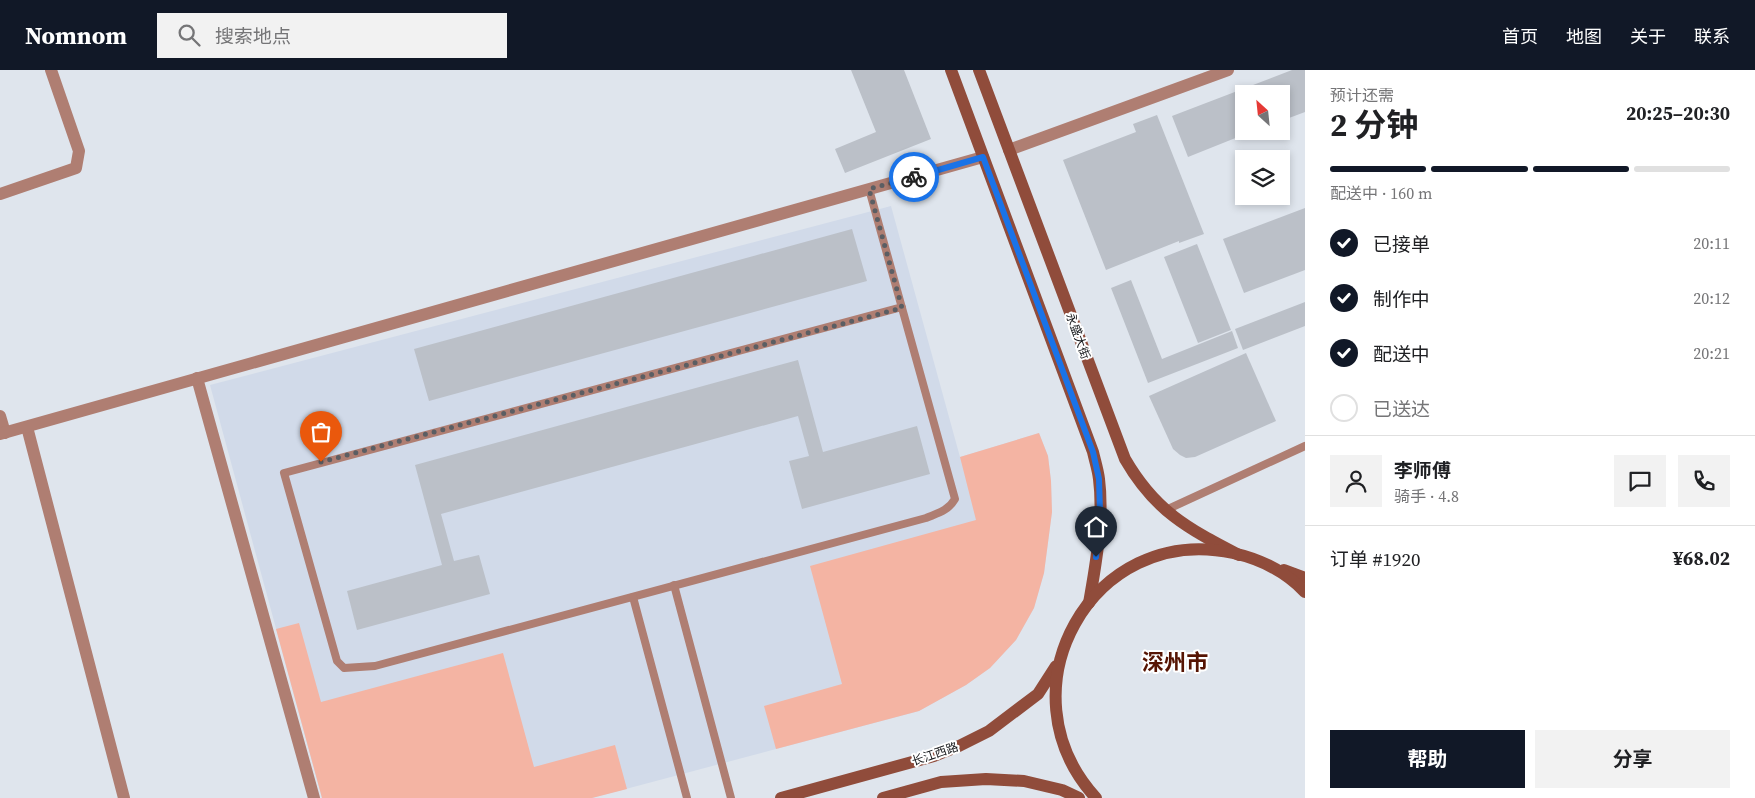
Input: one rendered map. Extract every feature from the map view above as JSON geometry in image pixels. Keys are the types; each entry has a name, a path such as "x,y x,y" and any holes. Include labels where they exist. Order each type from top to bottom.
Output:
{"main road":[{"path":"951,70 1093,452 1099,479 1100,512 1089,603"},
{"name":"永盛大街","path":"979,70 1125,459 1137,480 1159,505 1182,523 1239,555"},
{"path":"1096,798 1072,767 1064,747 1057,726 1055,689 1059,660 1070,633 1089,603 1104,587 1120,574 1159,556 1180,551 1202,550 1223,551 1239,555 1305,578"},
{"path":"1264,563 1283,574 1305,592"},
{"name":"长江西路","path":"781,798 934,756 959,746 989,731 1038,694 1059,660"},
{"path":"884,798 941,782 986,779 1024,781 1062,790 1079,798"}],"street":[{"path":"0,194 76,168 79,151 51,70"},
{"path":"1009,150 1228,70"},
{"path":"0,416 2,433 27,427 983,157"},
{"path":"197,378 314,798"},
{"path":"27,427 124,798"}],"lane":[{"path":"869,189 902,308 954,499 951,507 944,512 926,518 375,666 344,668 337,661 284,472 902,308"},
{"path":"1166,510 1305,446"},
{"path":"674,585 731,798"},
{"path":"633,596 687,798"}],"shaded area":[{"path":"891,206 960,457 1039,433 1048,456 1052,512 1044,573 1034,608 1016,640 990,668 966,685 919,711 592,798 322,798 210,385"},
{"path":"1039,433 1048,456 1052,512 1044,573 1034,608 1016,640 990,668 966,685 919,711 776,749 764,706 842,684 810,566 976,520 960,457"},
{"path":"299,623 321,702 503,653 534,767 615,745 627,789 592,798 322,798 276,629"}],"building":[{"path":"851,70 904,70 931,139 845,173 835,149 876,132"},
{"path":"1292,70 1305,70 1305,112 1290,118 1290,85 1253,85"},
{"path":"1235,92 1235,138 1188,157 1172,116"},
{"path":"1157,115 1204,234 1179,243 1179,241 1106,270 1063,160 1136,132 1133,124"},
{"path":"1305,208 1305,270 1244,293 1223,239"},
{"path":"852,229 867,281 429,401 414,349"},
{"path":"1197,244 1231,330 1198,343 1164,257"},
{"path":"1131,280 1162,359 1232,331 1238,348 1148,383 1111,288"},
{"path":"1305,302 1305,326 1243,350 1235,329"},
{"path":"1246,353 1276,421 1195,457 1186,458 1180,455 1173,449 1149,396"},
{"path":"798,360 823,452 917,426 930,474 802,509 789,461 809,456 798,416 441,514 454,561 479,555 490,594 357,630 347,591 442,565 415,465"}],"way so far":[{"path":"321,462 902,308 869,189 914,177"}],"district":[{"name":"深州市","path":"1175,662"}],"route":[{"path":"914,177 983,157 1093,452 1099,479 1100,512 1096,557"}]}
